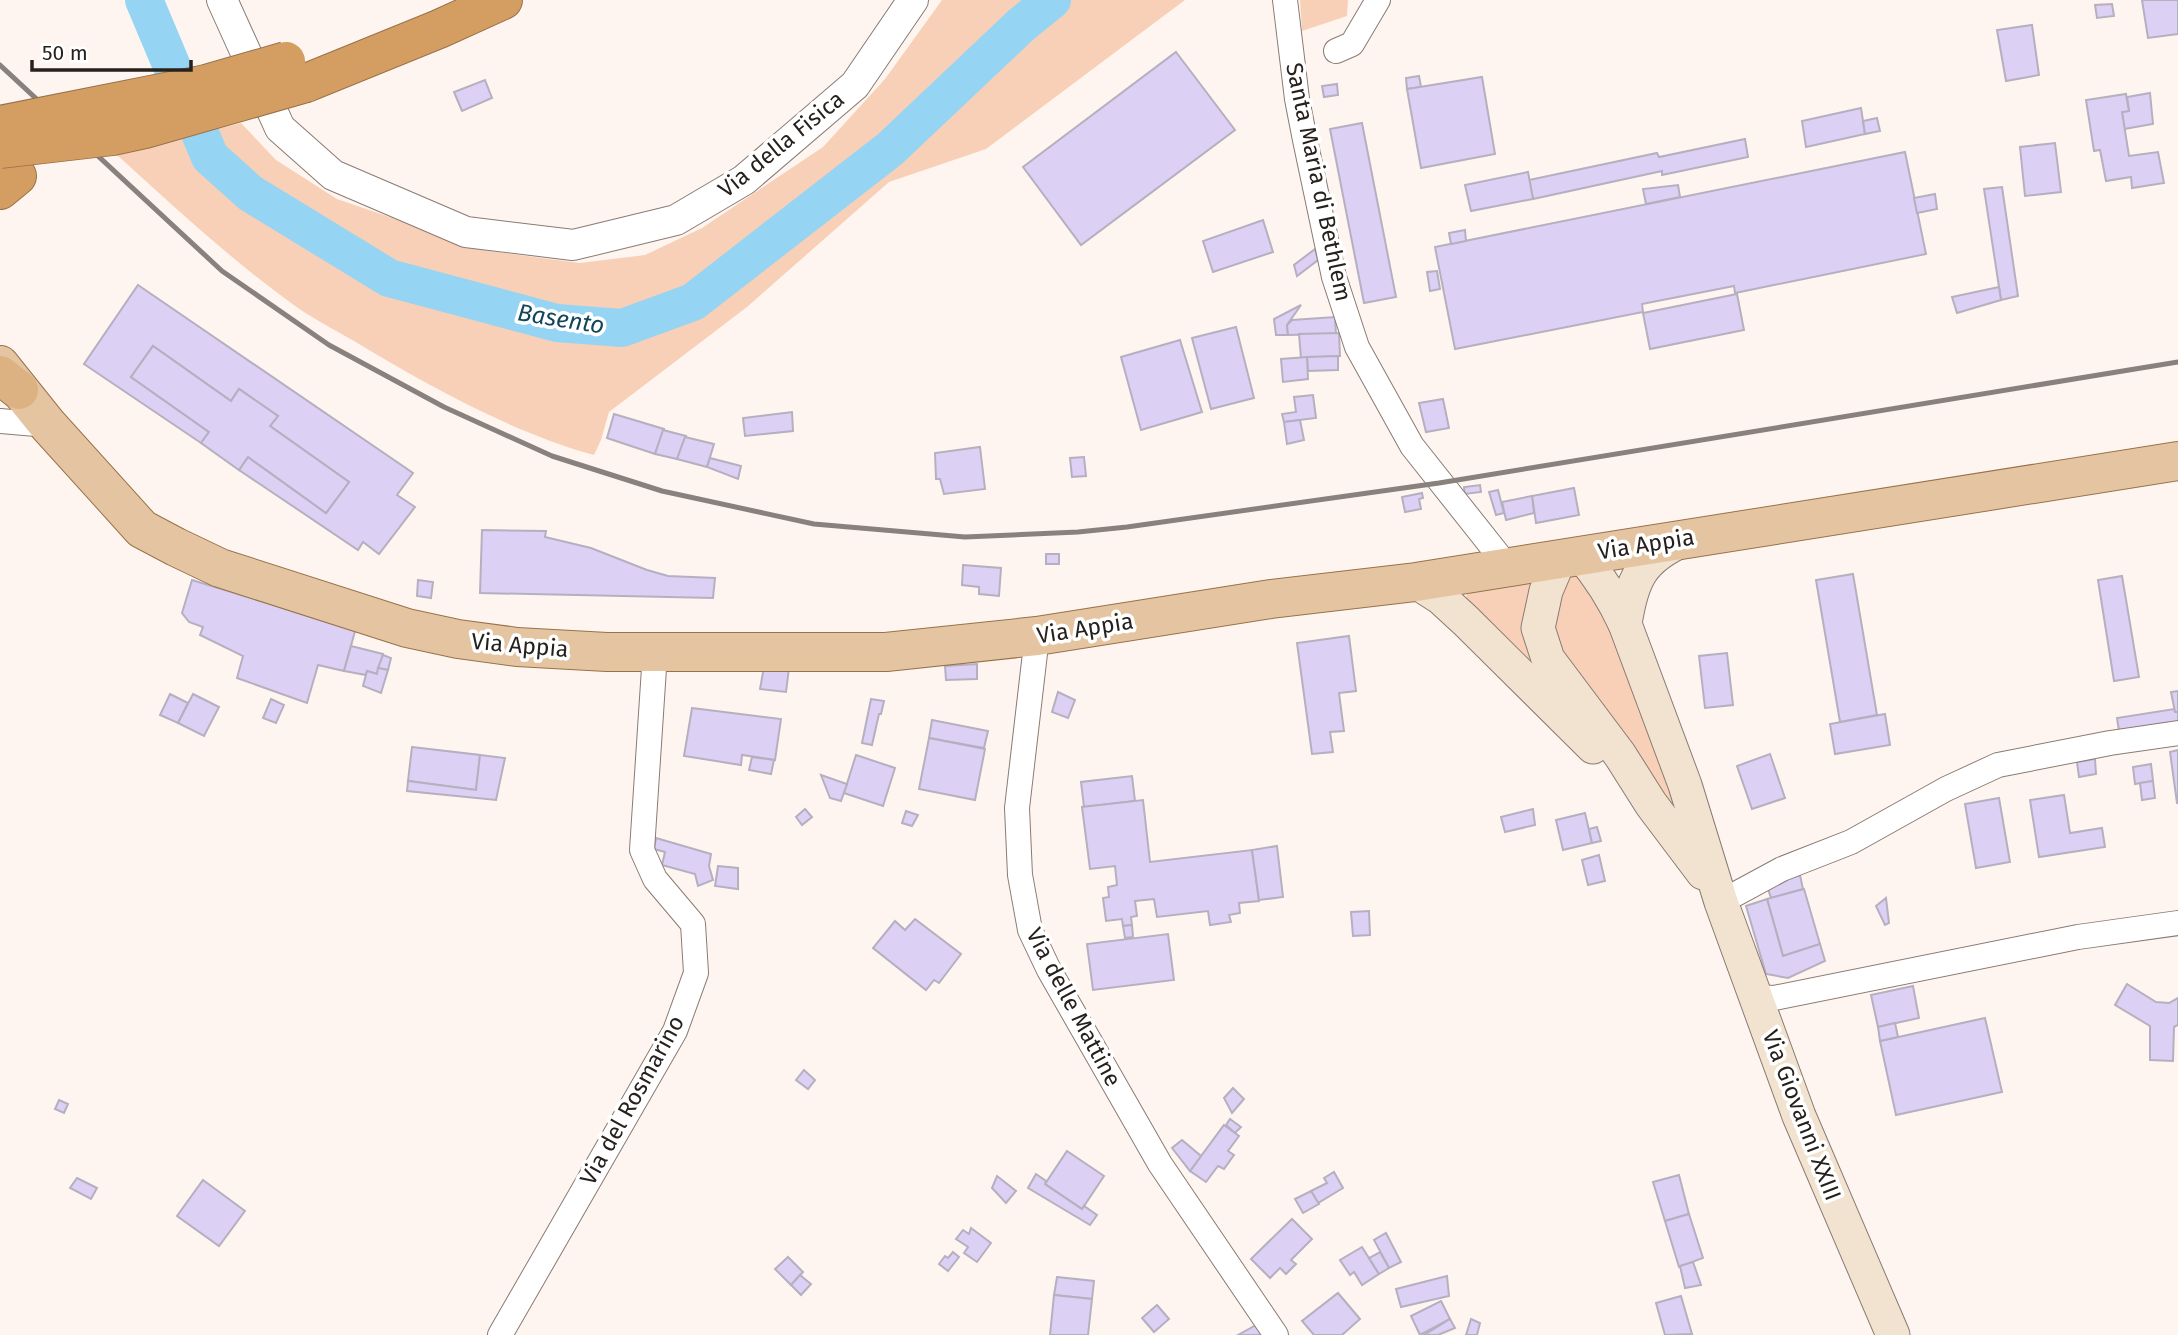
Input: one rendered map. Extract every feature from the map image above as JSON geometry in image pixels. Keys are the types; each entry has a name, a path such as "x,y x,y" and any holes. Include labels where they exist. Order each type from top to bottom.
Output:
{"highway":[{"path":"0,125 193,87 296,72 450,0"},
{"path":"6,172 113,136 145,129 296,72 439,29 503,0"}],"main road":[{"name":"Via Appia","path":"4,390 48,425 142,529 220,568 407,628 458,639 517,647 655,653 886,652 1037,636 1271,599 1416,582 2178,461"},
{"path":"1625,624 1632,590 1648,562 1661,550 1688,537"},
{"path":"1571,556 1607,588 1625,624 1685,785 1719,897 1651,804 1620,755 1548,659 1538,628 1541,612 1546,591 1571,556"},
{"path":"1416,582 1441,598 1466,621 1651,804"},
{"name":"Via Giovanni XXIII","path":"1719,897 1798,1116 1893,1335"}],"street":[{"name":"Via della Fisica","path":"222,0 280,128 332,175 466,232 573,245 676,220 744,180 855,85 913,0"},
{"name":"Santa Maria di Bethlem","path":"1285,0 1300,113 1334,277 1357,347 1412,446 1508,567"},
{"path":"1336,51 1352,44 1378,0"},
{"name":"Via delle Mattine","path":"1037,636 1017,808 1020,875 1030,930 1049,970 1160,1164 1276,1335"},
{"name":"Via del Rosmarino","path":"500,1335 675,1031 696,973 692,924 655,879 642,850 655,653"},
{"path":"1719,897 1851,842 1946,789 1998,765 2178,733"},
{"path":"1756,997 1774,998 2078,937 2178,922"}],"shaded area":[{"path":"942,0 1185,0 986,149 889,182 747,307 609,412 594,455 532,434 470,406 306,313 223,250 117,155 241,123 276,160 337,199 489,251 580,263 645,255 702,228 823,147 885,79"},
{"path":"1300,0 1348,0 1347,16 1302,31"},
{"path":"1538,575 1529,603 1595,740 1467,604 1469,590"},
{"path":"1577,575 1595,591 1680,808 1673,807 1551,646 1560,579"}],"building":[{"path":"2142,0 2178,0 2178,34 2148,38"},
{"path":"2112,4 2114,16 2097,18 2095,5"},
{"path":"2032,25 2039,75 2006,81 1997,30"},
{"path":"1176,52 1235,130 1081,245 1023,167"},
{"path":"1419,76 1421,87 1407,89 1406,78"},
{"path":"1482,77 1495,154 1421,168 1407,89"},
{"path":"485,80 492,98 462,111 454,92"},
{"path":"1337,84 1338,95 1324,97 1322,86"},
{"path":"2150,93 2153,124 2124,129 2122,112 2129,111 2127,97"},
{"path":"2126,94 2129,111 2122,112 2129,156 2158,152 2164,183 2132,188 2131,177 2106,181 2100,150 2094,151 2086,100"},
{"path":"1861,108 1865,134 1806,147 1802,121"},
{"path":"1877,118 1880,131 1865,134 1863,121"},
{"path":"1362,123 1396,297 1364,303 1330,129"},
{"path":"1745,139 1748,157 1662,175 1662,171 1533,199 1529,180 1657,153 1659,157"},
{"path":"2055,143 2061,192 2025,196 2020,147"},
{"path":"1905,152 1926,254 1735,293 1734,286 1642,304 1643,312 1455,349 1435,247"},
{"path":"1528,172 1533,199 1471,211 1465,185"},
{"path":"1678,185 1680,197 1646,204 1643,189"},
{"path":"2002,187 2018,296 2001,300 1984,189"},
{"path":"1935,194 1937,209 1917,213 1914,198"},
{"path":"1263,220 1273,252 1213,272 1203,241"},
{"path":"1465,230 1466,241 1451,244 1449,233"},
{"path":"1315,249 1318,260 1297,276 1294,265"},
{"path":"1437,271 1440,289 1430,291 1427,272"},
{"path":"138,285 413,473 397,495 415,507 379,554 363,542 358,550 239,470 248,457 326,513 349,482 270,426 278,416 239,389 231,401 153,346 131,377 209,432 201,443 84,364"},
{"path":"1999,287 2001,300 1957,313 1952,297"},
{"path":"1737,294 1744,330 1650,349 1643,313"},
{"path":"1301,305 1287,325 1288,335 1276,335 1274,319"},
{"path":"1335,317 1336,334 1288,335 1287,325 1292,320"},
{"path":"1236,327 1254,398 1211,409 1192,338"},
{"path":"1339,333 1340,356 1301,358 1299,334"},
{"path":"1180,340 1202,412 1141,430 1121,357"},
{"path":"153,346 231,401 239,389 278,416 270,426 349,482 326,513 248,457 239,470 201,443 209,432 131,377"},
{"path":"1338,356 1338,370 1308,371 1307,357"},
{"path":"1307,357 1308,379 1283,382 1281,359"},
{"path":"1313,395 1316,418 1284,422 1282,414 1296,412 1294,397"},
{"path":"1443,399 1449,428 1426,432 1419,403"},
{"path":"792,412 793,431 745,436 743,418"},
{"path":"614,414 664,429 655,454 607,438"},
{"path":"1300,420 1304,440 1287,444 1284,422"},
{"path":"663,430 686,436 677,459 655,454"},
{"path":"685,437 714,444 707,467 677,459"},
{"path":"980,447 985,489 944,494 940,479 936,479 935,453"},
{"path":"1084,457 1086,476 1072,477 1070,458"},
{"path":"710,458 741,466 738,479 707,467"},
{"path":"1480,485 1481,492 1465,494 1464,487"},
{"path":"1574,488 1579,515 1536,523 1532,496"},
{"path":"1498,490 1504,513 1496,515 1489,492"},
{"path":"1422,493 1423,498 1419,499 1421,509 1405,512 1402,497"},
{"path":"1532,496 1534,513 1506,520 1502,502"},
{"path":"482,530 546,531 545,537 591,548 668,576 715,578 713,598 480,593"},
{"path":"1046,554 1059,554 1059,564 1046,564"},
{"path":"963,565 1001,568 999,596 979,594 979,587 962,585"},
{"path":"1853,574 1877,715 1840,722 1816,580"},
{"path":"2122,576 2139,677 2114,681 2098,580"},
{"path":"192,580 257,600 357,624 344,671 318,665 307,703 237,678 243,656 200,635 203,627 189,622 182,613"},
{"path":"418,580 433,582 431,598 417,596"},
{"path":"1349,636 1356,691 1339,693 1344,731 1330,732 1333,752 1312,754 1297,643"},
{"path":"351,646 383,654 377,674 344,671"},
{"path":"1727,653 1733,705 1705,708 1699,656"},
{"path":"383,655 391,658 388,670 378,668"},
{"path":"977,664 977,679 946,680 945,666"},
{"path":"764,667 789,668 786,692 760,689"},
{"path":"378,668 388,670 381,693 363,686 367,671 377,674"},
{"path":"2178,691 2178,712 2175,712 2171,692"},
{"path":"1058,692 1075,700 1068,718 1052,712"},
{"path":"170,694 188,703 178,723 160,715"},
{"path":"193,694 219,707 204,736 178,723"},
{"path":"271,699 284,705 276,723 263,718"},
{"path":"871,699 884,701 872,745 862,743"},
{"path":"692,708 781,719 775,760 742,755 741,765 684,756"},
{"path":"2174,709 2178,712 2178,722 2119,731 2117,718"},
{"path":"1885,714 1890,745 1835,754 1830,724"},
{"path":"932,720 988,731 984,748 929,738"},
{"path":"929,738 985,749 975,800 919,789"},
{"path":"412,747 480,755 476,790 408,781"},
{"path":"2178,750 2178,803 2177,803 2170,752"},
{"path":"1770,754 1785,798 1752,809 1737,766"},
{"path":"480,755 505,758 496,800 407,791 408,781 476,790"},
{"path":"856,755 895,768 883,806 844,793"},
{"path":"752,757 774,760 771,774 749,770"},
{"path":"2095,759 2096,774 2079,777 2077,762"},
{"path":"2151,764 2153,781 2135,784 2133,767"},
{"path":"821,775 847,784 841,801 830,798"},
{"path":"1132,776 1135,801 1084,807 1081,782"},
{"path":"2153,781 2155,798 2142,800 2140,783"},
{"path":"2064,795 2070,833 2102,828 2105,847 2039,857 2030,800"},
{"path":"1999,798 2010,862 1976,868 1965,804"},
{"path":"1143,800 1150,862 1252,850 1259,901 1239,903 1240,913 1229,915 1231,922 1210,925 1208,911 1157,917 1154,899 1135,901 1137,916 1131,917 1132,925 1123,926 1122,919 1106,921 1103,898 1109,897 1108,887 1117,885 1115,866 1090,869 1082,807"},
{"path":"805,809 812,817 802,825 796,817"},
{"path":"1533,809 1535,825 1505,832 1501,817"},
{"path":"906,811 918,815 912,826 902,823"},
{"path":"1585,813 1592,843 1563,850 1556,820"},
{"path":"1597,827 1601,841 1592,843 1589,829"},
{"path":"656,838 711,854 709,866 713,880 698,886 695,874 662,865 665,852 654,849"},
{"path":"1277,846 1283,897 1259,900 1252,850"},
{"path":"1599,855 1605,881 1588,885 1582,860"},
{"path":"718,866 738,868 738,889 715,886"},
{"path":"1800,875 1803,889 1771,898 1767,886"},
{"path":"1804,889 1820,944 1783,956 1767,899"},
{"path":"1886,898 1889,923 1885,925 1876,906"},
{"path":"1767,899 1783,956 1820,944 1825,961 1788,978 1766,974 1746,906"},
{"path":"1369,911 1370,935 1353,936 1351,912"},
{"path":"915,919 961,954 939,983 934,980 926,990 873,948 895,921 905,930"},
{"path":"1132,925 1133,937 1125,938 1123,926"},
{"path":"1168,934 1174,980 1093,990 1087,944"},
{"path":"2127,984 2156,1002 2169,1003 2178,998 2178,1025 2174,1027 2173,1061 2150,1060 2150,1026 2115,1005"},
{"path":"1913,986 1919,1018 1878,1027 1871,995"},
{"path":"1985,1018 2002,1092 1896,1115 1880,1041"},
{"path":"1895,1023 1898,1037 1880,1041 1878,1027"},
{"path":"804,1070 815,1080 808,1089 796,1080"},
{"path":"1233,1088 1244,1099 1232,1113 1224,1098"},
{"path":"59,1100 68,1104 64,1113 55,1109"},
{"path":"1230,1119 1241,1127 1235,1133 1226,1125"},
{"path":"1224,1125 1239,1136 1228,1151 1234,1155 1224,1169 1218,1166 1206,1182 1190,1171"},
{"path":"1182,1140 1201,1156 1190,1171 1172,1148"},
{"path":"1067,1151 1104,1176 1082,1209 1045,1184"},
{"path":"1334,1172 1343,1188 1318,1203 1311,1191 1327,1183 1324,1178"},
{"path":"1036,1174 1046,1181 1045,1184 1082,1209 1084,1206 1097,1215 1090,1225 1028,1188"},
{"path":"1679,1175 1689,1214 1665,1221 1653,1182"},
{"path":"997,1176 1016,1191 1006,1203 992,1188"},
{"path":"77,1178 97,1188 91,1199 70,1188"},
{"path":"203,1180 245,1211 219,1246 177,1216"},
{"path":"1311,1191 1319,1204 1303,1213 1295,1199"},
{"path":"1689,1214 1703,1258 1679,1267 1665,1221"},
{"path":"1292,1219 1312,1239 1291,1260 1296,1264 1286,1274 1280,1268 1270,1278 1251,1259"},
{"path":"971,1228 991,1243 977,1262 964,1253 968,1247 956,1239 963,1230 969,1234"},
{"path":"1386,1233 1401,1262 1389,1268 1374,1240"},
{"path":"1362,1247 1379,1274 1362,1285 1354,1272 1350,1275 1340,1260"},
{"path":"953,1252 959,1257 948,1271 939,1264 945,1256 948,1258"},
{"path":"1380,1252 1389,1268 1379,1274 1369,1258"},
{"path":"788,1257 803,1272 791,1285 775,1269"},
{"path":"1693,1262 1701,1285 1685,1288 1680,1266"},
{"path":"800,1275 811,1284 801,1295 791,1285"},
{"path":"1447,1276 1449,1296 1401,1307 1396,1289"},
{"path":"1057,1277 1094,1281 1092,1299 1054,1295"},
{"path":"1338,1293 1360,1319 1342,1335 1314,1335 1302,1321"},
{"path":"1054,1295 1092,1299 1088,1335 1050,1335"},
{"path":"1681,1296 1692,1334 1665,1335 1656,1303"},
{"path":"1441,1301 1450,1319 1420,1335 1411,1316"},
{"path":"1157,1305 1169,1319 1154,1332 1142,1318"},
{"path":"1450,1319 1455,1328 1438,1335 1424,1335"},
{"path":"1471,1319 1480,1323 1477,1335 1466,1335"},
{"path":"1256,1325 1262,1335 1238,1335"}],"waterway":[{"name":"Basento","path":"144,0 210,157 250,193 389,278 557,323 622,328 693,302 890,149 1021,25 1052,0"}],"railway":[{"path":"0,65 222,271 329,345 444,407 552,456 662,491 814,524 965,537 1127,527 1439,483 2178,362"}]}
